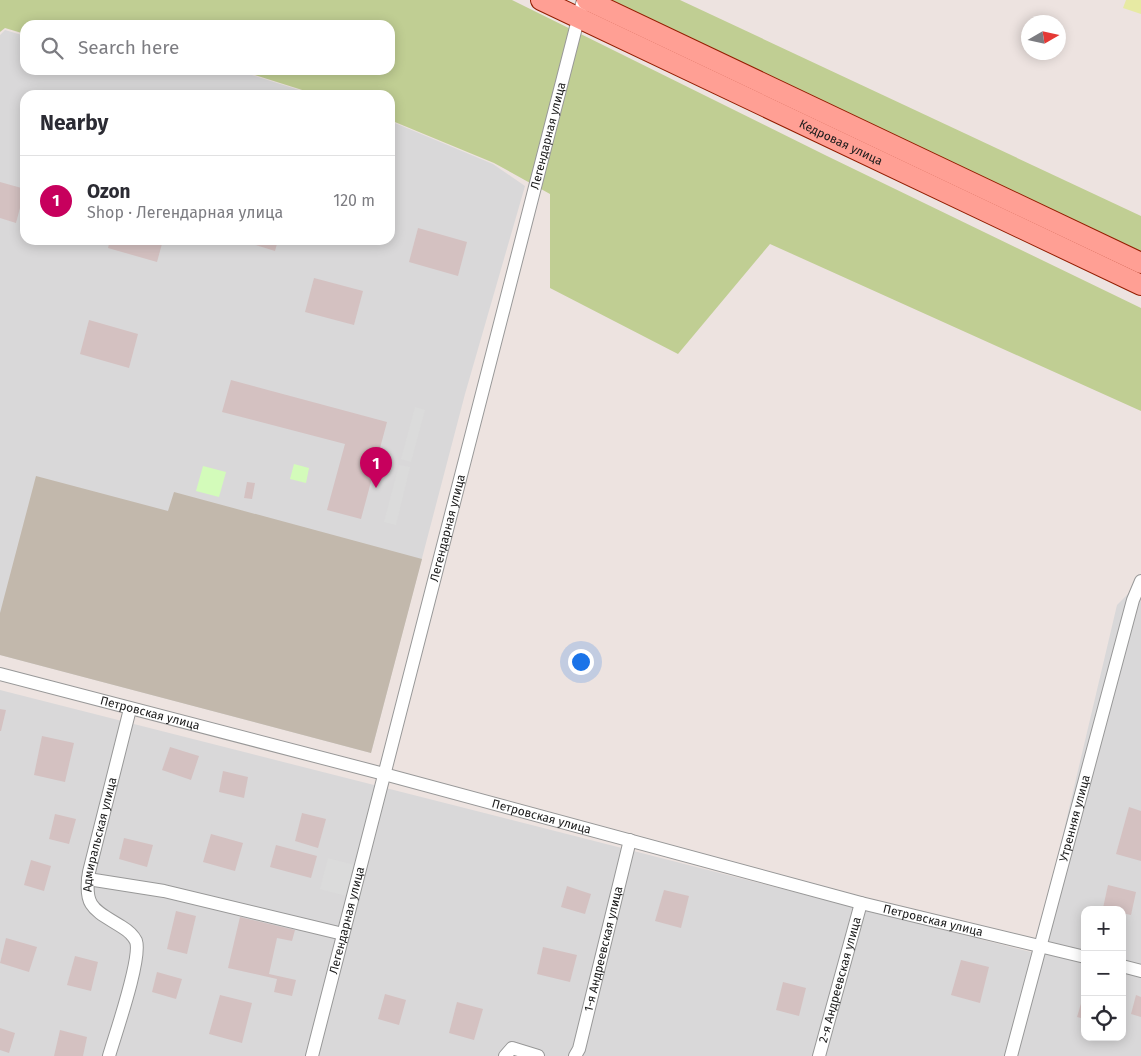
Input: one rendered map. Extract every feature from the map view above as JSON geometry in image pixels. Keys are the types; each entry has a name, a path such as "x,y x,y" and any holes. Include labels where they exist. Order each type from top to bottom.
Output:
{"main road":[{"name":"Кедровая улица","path":"542,0 582,6 1141,263"},
{"name":"Кедровая улица","path":"582,6 1141,285"}],"street":[{"name":"Легендарная улица","path":"312,1056 582,6"},
{"name":"Утренняя улица","path":"1011,1056 1039,945 1133,600 1141,580"},
{"name":"Петровская улица","path":"0,674 130,710 384,774 861,903 1081,955"},
{"name":"Адмиральская улица","path":"109,1056 136,960 136,941 129,931 94,910 86,895 88,880 130,710"},
{"name":"1-я Андреевская улица","path":"575,1056 579,1049 630,840"},
{"path":"88,880 164,891 343,934"},
{"name":"2-я Андреевская улица","path":"819,1056 861,903"},
{"path":"1126,967 1141,971"},
{"path":"505,1056 512,1048 538,1056"}],"shaded area":[{"path":"5,30 20,34 20,75 252,75 299,90 20,90 20,245 395,245 395,123 493,164 525,186 465,394 371,753 0,655 0,35"},
{"path":"415,407 425,410 411,462 401,459"},
{"path":"399,465 410,467 396,525 384,522"},
{"path":"36,476 168,511 174,492 422,559 371,753 0,655 0,613"},
{"path":"1141,581 1141,1056 0,1056 0,690 1035,953 1117,605"},
{"path":"328,858 354,865 346,896 320,889"}],"green space":[{"path":"0,0 512,0 827,156 1141,308 1141,411 770,244 678,354 550,288 550,194 494,163 395,122 395,90 302,90 255,75 395,75 395,20 20,20 20,32 5,28 0,32"},
{"path":"596,0 680,0 1141,216 1141,259"},
{"path":"1126,0 1141,0 1141,14 1123,8"},
{"path":"294,464 309,468 306,483 290,479"},
{"path":"203,466 226,472 219,497 196,491"}],"building":[{"path":"0,182 20,188 20,208 16,223 0,218"},
{"path":"418,228 467,242 458,276 409,262"},
{"path":"109,245 162,245 157,262 108,248"},
{"path":"255,245 277,245 275,251"},
{"path":"314,278 363,291 354,325 305,312"},
{"path":"89,320 138,334 129,368 80,354"},
{"path":"231,380 387,422 361,519 327,510 345,444 222,412"},
{"path":"247,482 255,483 252,499 244,498"},
{"path":"0,709 6,710 1,731 0,731"},
{"path":"42,736 74,743 65,782 34,775"},
{"path":"170,747 199,756 191,780 162,770"},
{"path":"223,771 248,777 244,798 219,792"},
{"path":"1129,807 1141,811 1141,861 1116,854"},
{"path":"302,813 326,819 318,848 295,841"},
{"path":"55,814 76,819 69,844 49,839"},
{"path":"211,834 243,843 235,871 203,862"},
{"path":"124,838 153,845 147,867 119,859"},
{"path":"276,845 317,856 311,878 270,867"},
{"path":"31,860 51,866 44,891 24,885"},
{"path":"1108,885 1136,892 1131,915 1126,914 1126,906 1103,906"},
{"path":"567,886 591,894 585,914 561,907"},
{"path":"664,890 689,896 681,928 655,921"},
{"path":"176,911 196,916 187,954 167,949"},
{"path":"240,917 295,930 292,941 277,938 269,974 296,980 292,996 274,992 277,979 228,968"},
{"path":"6,938 37,947 29,972 0,963"},
{"path":"543,947 577,955 570,982 537,974"},
{"path":"75,956 98,962 91,991 67,985"},
{"path":"961,960 989,967 980,1003 951,995"},
{"path":"157,972 182,979 176,999 152,992"},
{"path":"783,982 806,988 799,1016 776,1010"},
{"path":"385,994 406,1000 399,1025 378,1019"},
{"path":"220,995 252,1003 242,1043 209,1034"},
{"path":"1136,995 1141,997 1141,1017 1131,1014"},
{"path":"457,1002 483,1009 474,1040 449,1033"},
{"path":"1081,1004 1081,1018 1077,1017"},
{"path":"0,1028 15,1033 9,1053 0,1050"},
{"path":"60,1030 87,1037 83,1056 54,1056"}],"place":[{"name":"Ozon","path":"376,488"}]}
